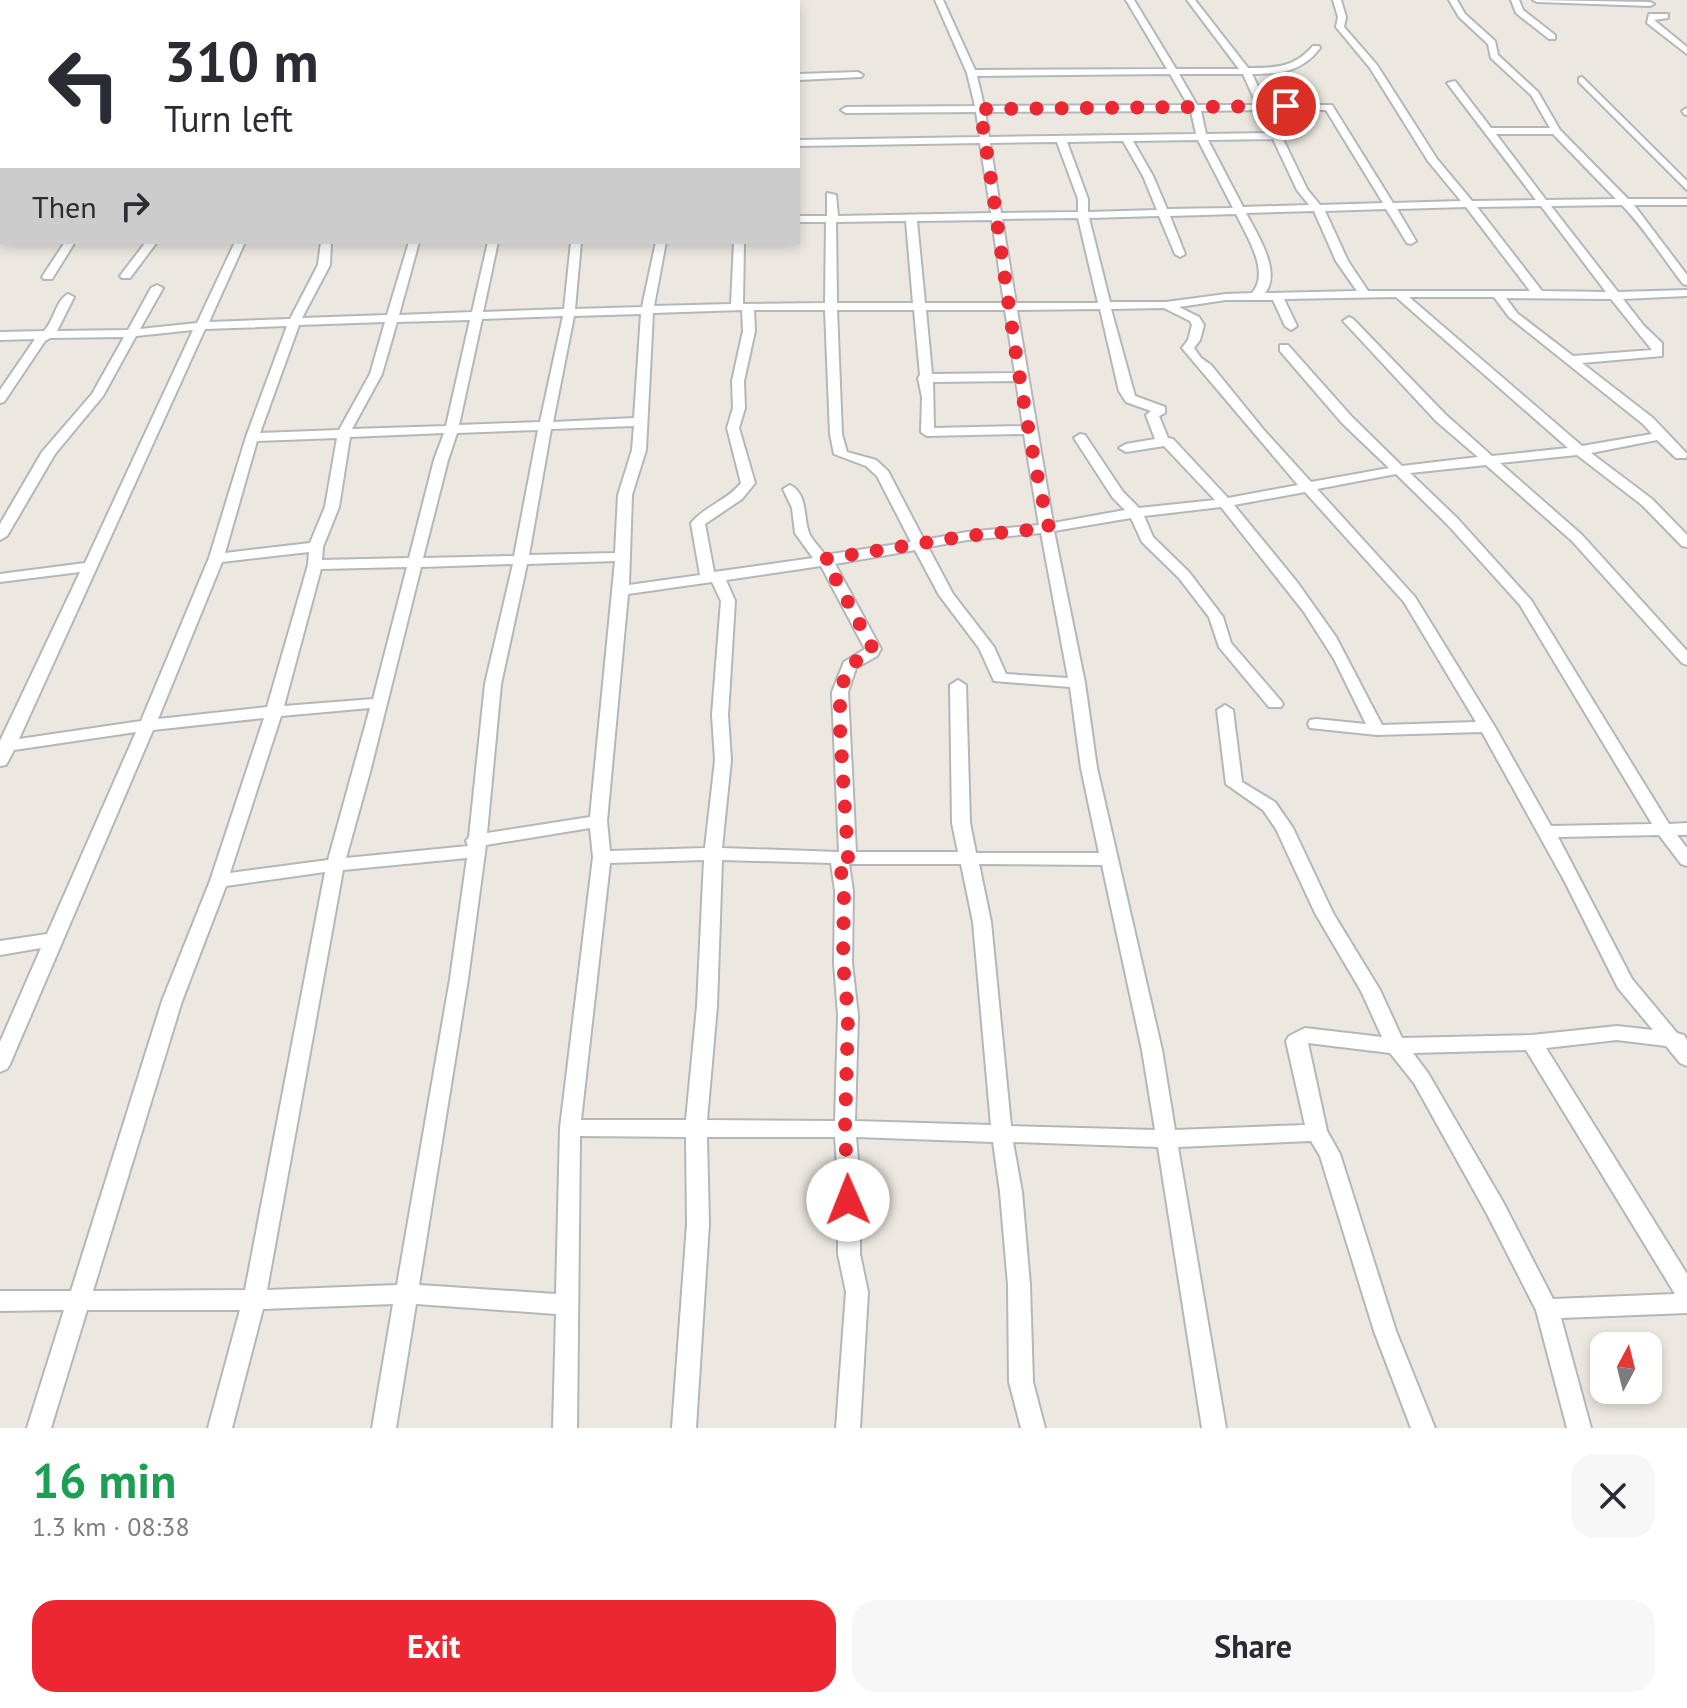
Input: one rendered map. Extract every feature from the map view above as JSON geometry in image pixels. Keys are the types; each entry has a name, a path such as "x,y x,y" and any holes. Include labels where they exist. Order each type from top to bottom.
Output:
{"street":[{"path":"939,0 972,73 980,109 1019,377 1077,683 1089,768 1130,963 1152,1050 1214,1428"},
{"path":"1130,0 1176,74 1199,118 1201,136 1241,212 1266,275 1264,287 1255,297"},
{"path":"1191,0 1247,73 1302,190 1319,210 1342,261 1365,295"},
{"path":"1337,0 1342,17 1340,27 1374,67 1433,161 1487,225 1538,294"},
{"path":"1453,0 1462,15 1492,43 1494,56 1535,94 1556,131 1642,220 1687,282"},
{"path":"1515,0 1519,11 1552,37"},
{"path":"1537,0 1650,4"},
{"path":"1665,16 1652,16 1650,21 1687,51"},
{"path":"972,73 1247,73 1293,69 1306,61 1316,48"},
{"path":"800,77 858,75"},
{"path":"1582,80 1687,187"},
{"path":"1452,83 1640,329 1658,346 1658,353 1572,360"},
{"path":"846,110 1192,106 1332,108 1352,149 1411,241"},
{"path":"1488,131 1556,131"},
{"path":"800,143 1275,136"},
{"path":"1126,138 1148,176 1180,254"},
{"path":"1061,139 1083,199 1083,215 1125,391 1130,399 1161,410 1152,415 1163,442"},
{"path":"831,195 831,307 841,454 871,463 883,474 946,595 986,647 1000,678 1077,683"},
{"path":"800,219 1687,202"},
{"path":"911,218 928,397 927,432 1029,430"},
{"path":"48,277 69,244"},
{"path":"126,276 150,244"},
{"path":"3,750 239,244"},
{"path":"0,1064 147,726 216,558 252,437 294,322 324,265 326,244"},
{"path":"39,1428 172,1001 219,881 262,755 315,565 316,547 332,507 344,432 376,374 413,244"},
{"path":"220,1428 254,1300 335,865 362,772 441,460 452,429 493,244"},
{"path":"384,1428 459,979 493,684 569,314 576,244"},
{"path":"565,1428 570,1128 602,857 598,821 621,591 625,495 639,450 647,312 661,244"},
{"path":"684,1428 698,1224 696,1127 707,1006 713,854 723,760 720,715 728,601 712,577 698,523 730,503 748,483 733,428 739,408 738,381 749,331 742,307 739,244"},
{"path":"0,536 49,452 97,396 157,288"},
{"path":"0,336 131,333 294,322 742,307 1107,306 1166,305 1226,297 1687,293"},
{"path":"1400,295 1580,451 1647,502 1687,543"},
{"path":"1498,295 1513,315 1648,421 1681,455"},
{"path":"0,399 41,339 51,334 68,297"},
{"path":"1278,298 1291,326"},
{"path":"1166,305 1195,319 1198,325 1188,348 1197,361 1207,368 1258,432 1410,600 1487,727 1574,882 1625,983 1680,1040 1687,1058"},
{"path":"1349,321 1420,398 1487,461 1577,538 1687,660"},
{"path":"1284,348 1338,410 1452,521 1526,603 1664,830 1687,860"},
{"path":"924,378 1019,377"},
{"path":"252,437 640,422"},
{"path":"621,591 967,536 1049,528 1136,513 1222,503 1398,470 1580,451 1660,436"},
{"path":"1080,438 1118,495 1136,513 1147,539 1184,575 1216,617 1224,644 1275,704"},
{"path":"1126,448 1168,442 1205,478 1222,503 1276,561 1330,639 1377,730"},
{"path":"790,489 799,508 802,533 824,560 873,649 872,653 849,665 840,692 843,963 848,1015 845,1129 849,1254 857,1292 848,1428"},
{"path":"216,558 316,547"},
{"path":"315,565 622,557"},
{"path":"0,578 91,566"},
{"path":"958,685 961,823 982,922 1019,1285 1021,1382 1033,1428"},
{"path":"3,750 147,726 272,711 377,703"},
{"path":"1225,710 1234,784 1269,806 1284,828 1324,913 1370,990 1396,1046 1421,1078 1547,1309 1579,1428"},
{"path":"1316,724 1377,730 1487,727"},
{"path":"219,881 475,846 598,821"},
{"path":"1544,832 1687,829"},
{"path":"602,857 713,854 1110,859"},
{"path":"0,948 53,940"},
{"path":"1423,1428 1385,1331 1330,1154 1317,1133 1296,1041 1305,1035 1396,1046 1532,1042 1617,1033 1680,1040"},
{"path":"1532,1042 1687,1293"},
{"path":"570,1128 845,1129 1166,1139 1317,1133"},
{"path":"0,1301 254,1300 408,1294 569,1305"},
{"path":"1547,1309 1687,1303"}],"route":[{"path":"848,1200 845,1129 848,1015 843,963 844,891 839,858 848,858 840,692 849,665 872,653 873,649 825,559 967,536 1049,528 1019,377 994,188 980,109 1286,106"}]}
